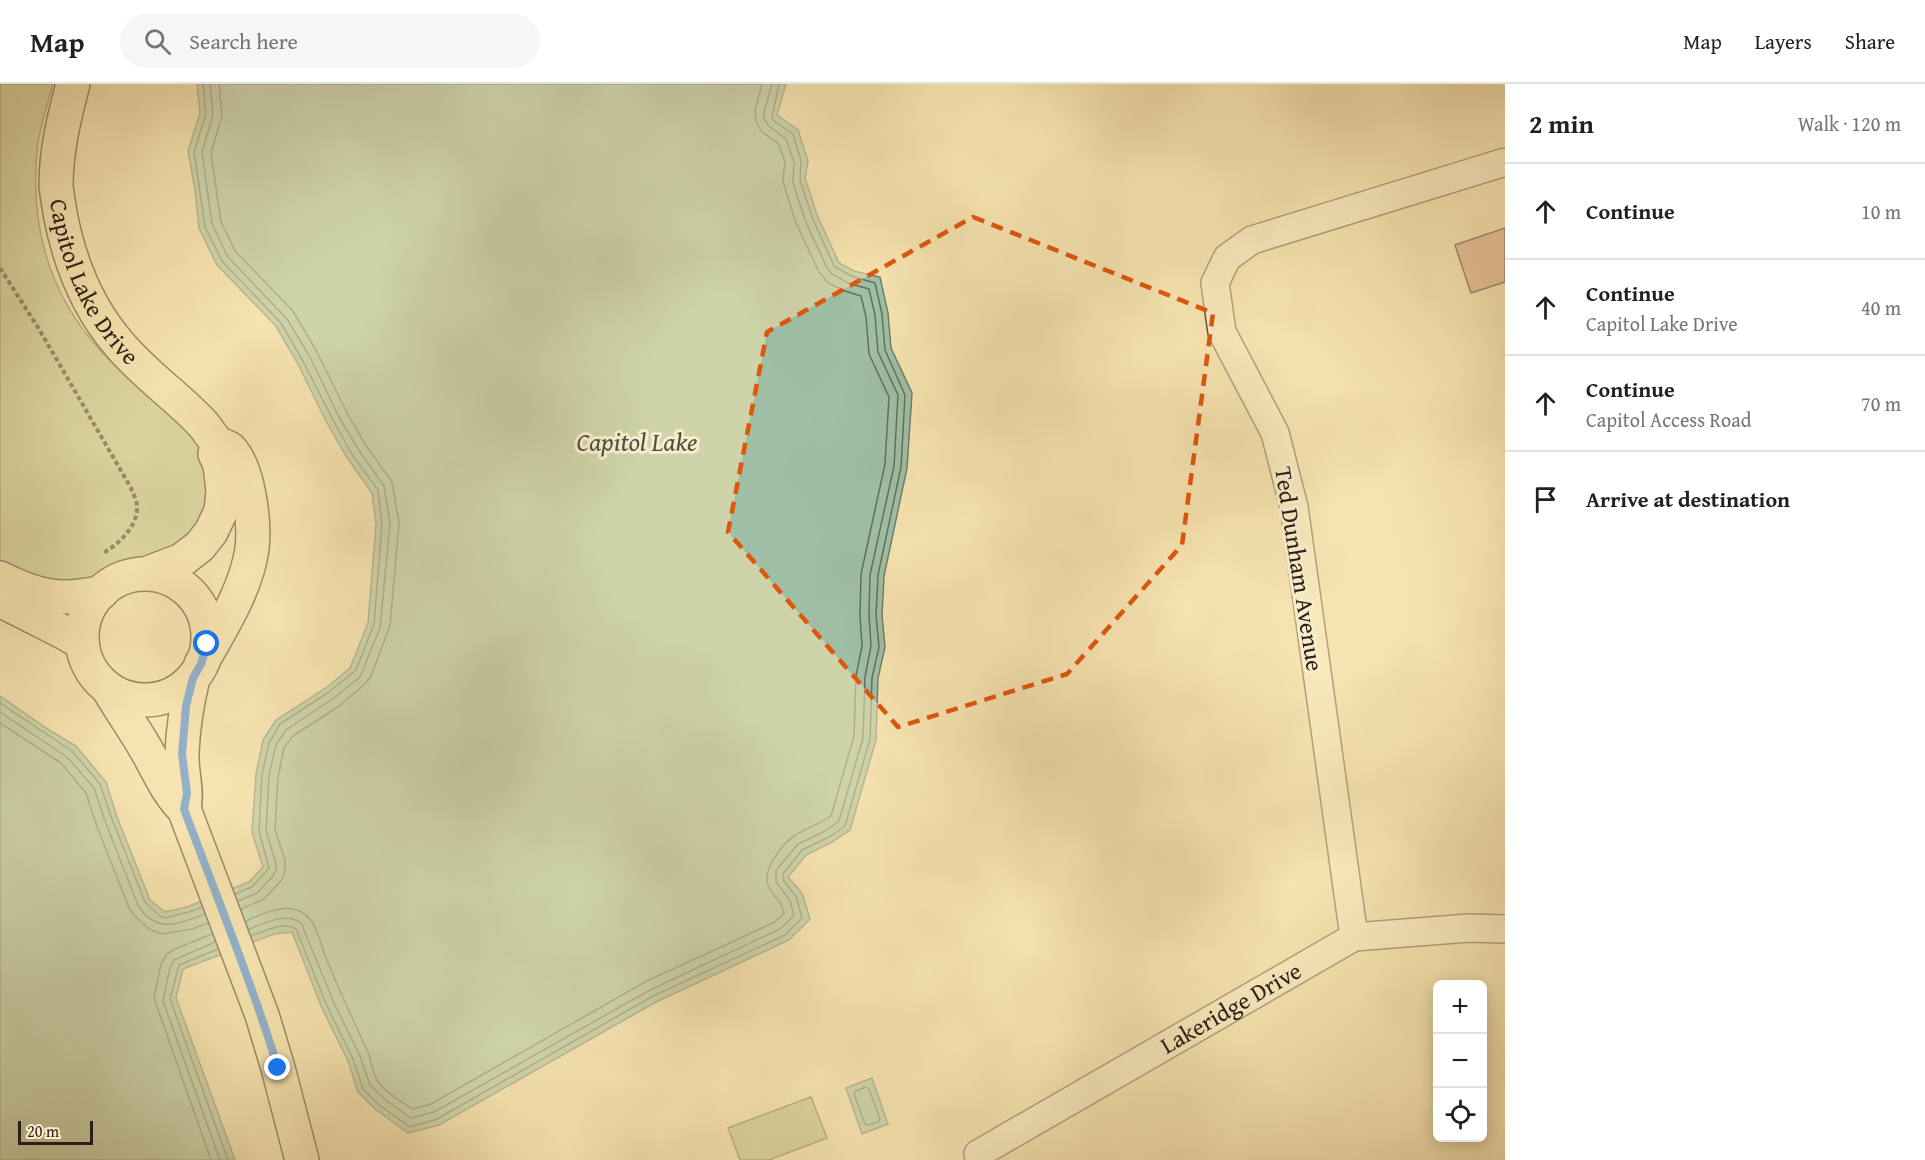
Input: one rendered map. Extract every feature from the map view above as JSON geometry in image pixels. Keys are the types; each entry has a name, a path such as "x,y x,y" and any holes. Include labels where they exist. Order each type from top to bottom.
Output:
{"main road":[{"name":"Capitol Lake Drive","path":"73,84 61,130 56,189 74,269 90,301 118,343 202,422 218,443 230,448 243,471 252,516 252,549 248,569 237,596 197,671 186,706 182,754 187,793 184,809"},
{"path":"148,573 174,579 186,588 198,600 208,630 207,644 197,671 183,688 172,695 154,700 141,700 126,698 109,690 91,673 82,643 83,625 88,609 102,592 115,582 182,560 200,546 211,532 221,511 224,491 220,465 215,454 218,443"},
{"path":"0,578 29,591 60,598 77,598 102,592"},
{"path":"0,600 82,643"},
{"path":"109,690 136,732 172,797 184,809 262,1015 302,1160"},
{"path":"278,1068 323,1160"}],"street":[{"name":"Ted Dunham Avenue","path":"1354,937 1294,507 1275,434 1222,332 1215,283 1227,258 1252,240 1505,162"},
{"name":"Lakeridge Drive","path":"978,1154 1354,937 1469,928 1505,929"}],"path":[{"path":"0,268 76,393 131,488 136,501 137,510 127,532 114,546 103,553"}],"highlighted area":[{"path":"973,217 1213,313 1182,545 1067,674 898,727 728,532 767,332"}],"shaded area":[{"path":"0,84 53,84 38,142 37,206 46,257 67,305 99,349 190,432 212,467 202,529 150,561 115,568 89,582 71,587 0,568"},
{"path":"811,1097 827,1138 769,1160 740,1160 728,1128"}],"water":[{"name":"Capitol Lake","path":"197,84 786,84 777,115 798,130 808,161 805,178 817,215 839,263 854,271 880,277 888,313 891,348 912,393 907,468 884,576 882,615 885,647 878,678 876,740 850,830 806,855 788,877 802,893 810,919 789,940 656,1002 439,1125 408,1133 375,1109 358,1092 348,1061 322,1008 292,932 274,934 183,969 176,998 235,1160 0,1160 0,696 76,746 106,782 117,817 150,900 165,912 187,907 249,882 263,867 252,832 256,774 263,740 276,720 326,688 350,668 368,623 376,524 372,493 346,456 327,423 276,326 217,265 199,228 188,151 200,113"},
{"path":"872,1078 888,1124 862,1134 846,1088"}],"building":[{"path":"1505,228 1505,282 1471,293 1455,245"}],"route":[{"path":"207,644 201,664 193,678 186,706 182,754 187,793 184,809 262,1015 278,1068"}]}
